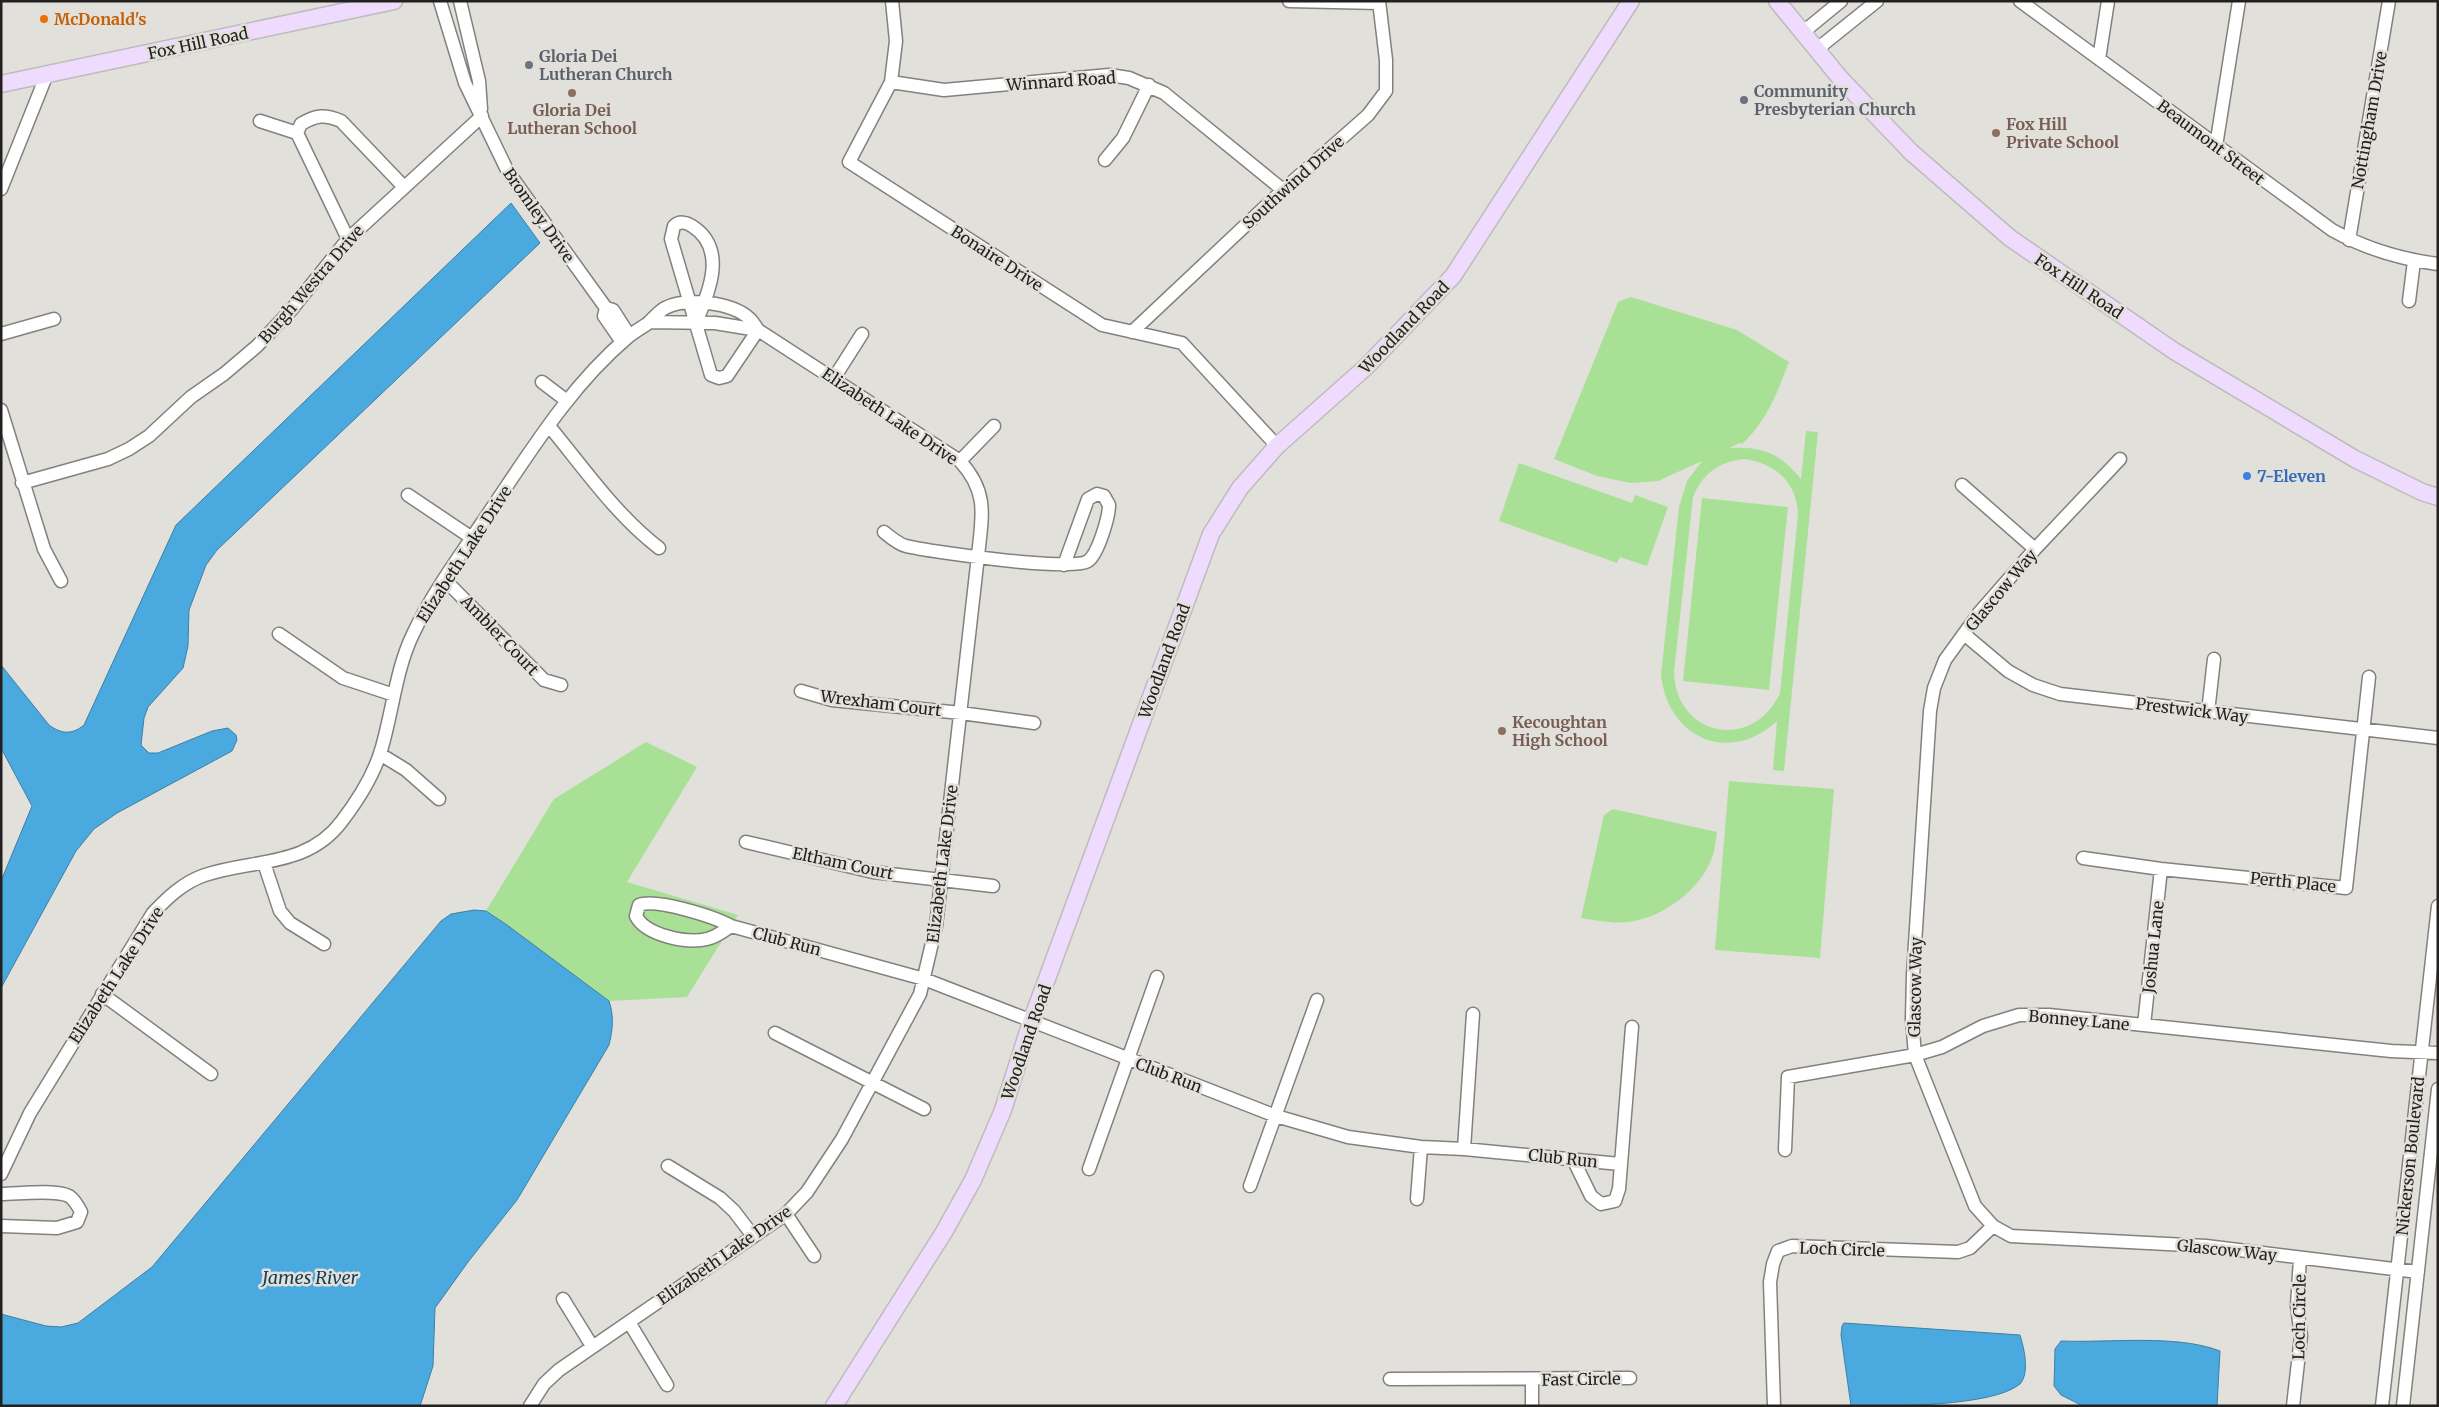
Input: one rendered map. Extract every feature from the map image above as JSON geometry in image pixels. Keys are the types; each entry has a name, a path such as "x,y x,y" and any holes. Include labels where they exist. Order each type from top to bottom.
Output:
{"main road":[{"name":"Fox Hill Road","path":"1,84 394,1"},
{"name":"Woodland Road","path":"834,1406 944,1232 973,1180 1003,1110 1031,1022 1211,534 1240,488 1277,446 1366,367 1453,276 1631,1"},
{"name":"Fox Hill Road","path":"1777,1 1816,50 1911,152 2010,238 2174,351 2355,459 2422,492 2438,497"}],"street":[{"name":"Bromley Drive","path":"440,1 465,83 508,172 606,308 612,310 625,339"},
{"name":"Bromley Drive","path":"460,1 479,81 482,116"},
{"name":"Bonaire Drive","path":"892,1 896,41 891,82 850,162 1102,326 1182,343 1277,446"},
{"path":"1289,1 1379,2"},
{"path":"1802,33 1841,1"},
{"path":"1816,50 1877,1"},
{"name":"Beaumont Street","path":"2020,1 2315,220 2349,240 2380,253 2414,261 2438,264"},
{"path":"2099,59 2108,1"},
{"path":"2216,146 2239,1"},
{"name":"Nottingham Drive","path":"2349,240 2389,1"},
{"name":"Southwind Drive","path":"1132,332 1283,190 1368,115 1386,91 1386,60 1379,2"},
{"path":"1,189 47,74"},
{"name":"Winnard Road","path":"891,82 944,90 1109,75 1129,78 1149,85 1177,102 1283,190"},
{"path":"1105,160 1123,138 1149,85"},
{"path":"297,133 301,124 320,115 329,116 341,121 404,187"},
{"name":"Burgh Westra Drive","path":"22,483 108,459 130,449 149,436 192,398 257,346 292,309 348,239 482,116"},
{"path":"260,121 297,133 348,239"},
{"path":"696,322 705,303 714,269 711,249 702,233 689,224 681,222 674,226 671,239 709,372 719,378 724,378 731,372 758,330"},
{"path":"2409,301 2414,261"},
{"name":"Elizabeth Lake Drive","path":"1,1174 30,1112 153,913 168,897 186,884 206,874 264,863 300,853 325,840 342,821 363,790 380,754 402,665 413,634 444,578 567,401 625,339 668,306 705,303 732,309 749,318 758,330 960,461 970,471 982,497 983,511 936,926 920,994 842,1139 807,1192 786,1214 559,1370 544,1384 530,1406"},
{"path":"1,334 54,319"},
{"name":"Elizabeth Lake Drive","path":"649,322 696,322 758,330"},
{"path":"834,378 862,334"},
{"path":"542,382 567,401"},
{"path":"1,410 22,483 44,549 61,581"},
{"path":"548,426 603,494 642,534 659,548"},
{"path":"960,461 994,426"},
{"name":"Glascow Way","path":"2120,459 2035,549 1964,634 1945,660 1934,688 1930,711 1913,975 1912,1019 1915,1055 1975,1206 1993,1226 2011,1236 2206,1246 2418,1272"},
{"path":"1962,485 2035,549"},
{"path":"884,532 905,545 978,556 1064,565 1087,562 1095,552 1109,512 1109,502 1104,496 1096,494 1088,499 1064,565"},
{"path":"408,495 472,538"},
{"name":"Ambler Court","path":"444,578 544,680 561,685"},
{"path":"279,634 343,678 394,695"},
{"name":"Prestwick Way","path":"1964,634 2008,671 2033,685 2060,694 2438,738"},
{"path":"2208,712 2214,659"},
{"path":"2362,730 2369,677"},
{"name":"Wrexham Court","path":"801,691 832,700 961,713 1034,723"},
{"name":"Perth Place","path":"2083,858 2161,869 2346,888 2362,730"},
{"path":"380,754 406,770 439,799"},
{"name":"Eltham Court","path":"746,842 873,872 994,886"},
{"path":"264,863 280,911 290,923 324,944"},
{"name":"Joshua Lane","path":"2144,1026 2161,869"},
{"name":"Club Run","path":"732,926 708,939 682,939 647,930 636,916 639,905 652,903 718,918 732,926 924,979 1127,1060 1276,1116 1348,1137 1422,1147 1464,1149 1620,1164"},
{"name":"Nickerson Boulevard","path":"2382,1406 2438,906"},
{"path":"1089,1169 1157,977"},
{"path":"102,994 211,1074"},
{"path":"1250,1186 1317,1000"},
{"path":"1464,1149 1473,1014"},
{"name":"Bonney Lane","path":"1786,1150 1788,1077 1915,1055 1942,1047 1983,1026 2019,1015 2049,1015 2144,1026 2421,1053 2438,1053"},
{"path":"1573,1159 1591,1196 1602,1204 1615,1201 1618,1189 1632,1027"},
{"path":"775,1033 924,1109"},
{"name":"Nickerson Boulevard","path":"2403,1406 2438,1089"},
{"path":"1417,1200 1422,1147"},
{"path":"668,1166 720,1198 734,1211 753,1236"},
{"path":"1,1194 69,1196 77,1204 81,1212 77,1222 57,1228 1,1226"},
{"path":"786,1214 814,1256"},
{"name":"Loch Circle","path":"1774,1406 1770,1282 1773,1264 1778,1251 1792,1246 1958,1252 1970,1248 1993,1226"},
{"name":"Loch Circle","path":"2293,1406 2301,1336 2297,1306 2300,1258"},
{"path":"563,1299 592,1346"},
{"path":"629,1322 667,1385"},
{"name":"Fast Circle","path":"1390,1379 1630,1378"},
{"path":"1532,1379 1532,1406"}],"green space":[{"path":"1631,297 1737,330 1789,362 1765,416 1742,444 1740,443 1729,448 1751,448 1770,453 1786,463 1801,479 1806,431 1818,432 1784,771 1773,770 1777,721 1759,734 1740,741 1721,743 1704,739 1688,729 1675,715 1666,697 1661,675 1679,507 1687,481 1702,461 1658,481 1631,483 1597,476 1554,459 1618,302","holes":["1744,459 1755,461 1782,476 1789,484 1797,503 1798,515 1780,693 1768,712 1752,724 1735,729 1718,729 1701,723 1688,711 1678,694 1674,672 1693,497 1702,481 1713,470 1727,463"]},
{"path":"1519,463 1632,503 1635,495 1668,507 1647,566 1620,557 1617,563 1499,521"},
{"path":"1702,498 1788,507 1769,690 1683,681"},
{"path":"646,742 697,767 627,882 738,915 687,997 609,1001 486,911 554,799"},
{"path":"1729,781 1834,789 1820,958 1715,950"},
{"path":"1613,809 1717,832 1713,855 1700,879 1680,900 1655,915 1628,922 1610,922 1581,918 1604,815"}],"water":[{"path":"511,203 540,243 217,550 206,565 189,610 188,646 183,668 148,707 144,718 141,745 149,753 158,753 212,731 228,728 236,735 237,740 232,751 117,813 94,829 76,851 1,988 1,881 32,806 1,748 1,665 49,725 62,732 71,732 84,725 176,525"},
{"name":"James River","path":"474,910 486,911 507,925 609,1001 612,1012 612,1028 609,1045 517,1200 468,1262 435,1308 433,1366 420,1406 1,1406 1,1314 46,1326 61,1327 78,1323 152,1267 441,921 451,914"},
{"path":"1844,1323 2020,1335 2024,1353 2025,1374 2020,1384 2006,1392 1987,1397 1940,1404 1851,1406 1841,1335"},
{"path":"2061,1341 2163,1341 2203,1346 2220,1351 2217,1406 2083,1406 2061,1395 2054,1386 2055,1349"}],"place":[{"name":"McDonald's","path":"44,19"},
{"name":"Gloria Dei Lutheran Church","path":"529,65"},
{"name":"Gloria Dei Lutheran School","path":"572,93"},
{"name":"Community Presbyterian Church","path":"1744,100"},
{"name":"Fox Hill Private School","path":"1996,133"},
{"name":"7-Eleven","path":"2247,476"},
{"name":"Kecoughtan High School","path":"1502,731"}]}
